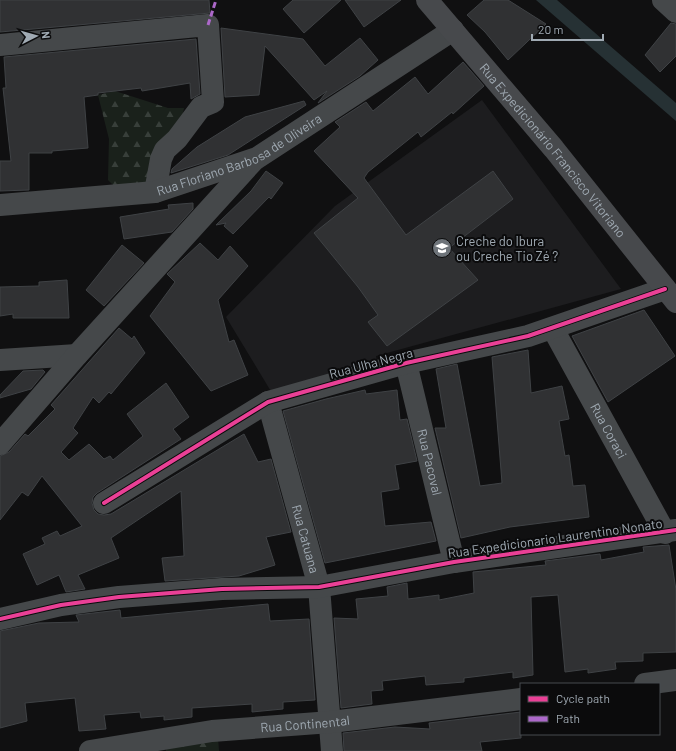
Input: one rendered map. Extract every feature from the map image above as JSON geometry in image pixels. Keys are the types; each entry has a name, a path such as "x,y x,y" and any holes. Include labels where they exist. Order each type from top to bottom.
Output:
{"main road":[{"name":"Rua Expedicionário Francisco Vitoriano","path":"428,0 554,149 670,295"}],"street":[{"path":"663,0 676,12"},
{"path":"0,45 208,26 213,102 201,107 160,159 155,192"},
{"name":"Rua Floriano Barbosa de Oliveira","path":"0,205 155,192 256,158 453,30"},
{"path":"0,444 77,355 256,158"},
{"name":"Rua Ulha Negra","path":"104,503 268,402 406,363 528,336 670,295"},
{"name":"Rua Coraci","path":"553,329 671,532"},
{"path":"0,360 77,355"},
{"name":"Rua Pacoval","path":"406,363 454,562"},
{"name":"Rua Catuana","path":"268,402 318,587 331,722 332,751"},
{"name":"Rua Expedicionario Laurentino Nonato","path":"0,619 61,605 119,597 222,589 318,587 454,562 671,532"},
{"path":"653,683 676,680"},
{"name":"Rua Continental","path":"90,751 212,731 331,722 520,699"}],"shaded area":[{"path":"536,0 557,0 676,103 676,121"},
{"name":"Creche do Ibura ou Creche Tio Zé ?","path":"482,100 621,289 376,356 378,370 278,403 226,317 335,206"}],"green space":[{"path":"115,91 168,108 184,108 182,118 149,186 117,189 108,180 109,139 98,95"},
{"path":"218,738 219,751 166,751 166,747"}],"building":[{"path":"0,0 209,0 210,13 0,32"},
{"path":"293,0 341,0 304,33 283,9"},
{"path":"345,0 401,0 364,27"},
{"path":"484,0 508,0 546,24 508,60 485,32 467,15"},
{"path":"671,23 676,24 676,56 660,72 645,55"},
{"path":"221,28 303,39 325,66 360,38 378,60 360,76 318,103 327,91 314,100 265,46 259,95 225,97"},
{"path":"196,39 200,94 191,99 190,83 142,91 141,88 98,93 98,95 84,97 88,148 52,151 52,153 29,153 29,190 0,191 0,161 11,161 3,88 6,88 4,57"},
{"path":"463,62 484,86 453,114 452,112 421,137 418,132 368,172 364,178 406,235 493,171 513,199 449,248 478,280 387,346 368,322 378,315 358,287 314,233 358,198 314,151 340,127 335,122 366,102 373,111 415,77 428,94"},
{"path":"304,101 306,105 228,155 171,173 172,169 197,147 245,117"},
{"path":"266,171 283,183 271,199 269,197 233,234 224,226 226,223 216,225 251,191"},
{"path":"193,203 193,209 172,232 124,239 120,217 169,209 168,205"},
{"path":"200,243 218,260 230,246 248,266 218,300 229,342 234,340 248,375 211,391 150,316 175,282 167,274"},
{"path":"122,245 144,263 104,306 86,290"},
{"path":"67,280 69,318 13,318 13,314 0,316 0,287 39,286 39,282"},
{"path":"644,310 675,356 608,402 572,336"},
{"path":"119,328 132,339 134,336 145,353 111,394 109,392 99,403 93,397 73,428 78,433 61,452 69,460 89,444 104,459 110,456 113,460 143,436 127,414 166,383 189,417 173,429 181,439 97,493 93,497 92,503 94,510 98,514 111,514 244,434 258,462 271,459 291,532 266,537 275,565 239,576 165,581 162,558 184,556 181,491 111,538 119,558 78,575 85,589 66,592 59,575 37,585 23,554 45,544 42,538 57,531 60,536 82,526 42,476 28,496 22,492 0,520 0,456 9,452 25,434 28,436 55,409 51,405"},
{"path":"528,350 531,393 562,386 569,419 559,421 565,456 569,455 573,486 585,485 589,517 510,527 461,538 435,428 446,428 436,369 457,364 480,486 502,483 492,357"},
{"path":"43,370 45,372 31,389 0,398 0,395 23,371"},
{"path":"365,390 366,394 397,390 400,420 407,419 417,461 395,465 399,489 381,492 385,526 431,522 436,541 325,563 283,411"},
{"path":"669,545 676,590 676,652 643,653 643,661 615,662 616,669 588,673 588,669 565,672 558,595 531,597 533,675 513,678 513,672 464,678 464,682 426,685 425,676 382,681 383,690 371,691 372,704 341,708 334,618 358,619 356,599 388,596 387,587 407,583 408,599 439,595 439,600 474,593 473,572 546,565 545,561 600,554 601,560 644,552 643,547"},
{"path":"268,604 270,621 309,619 315,700 283,702 283,709 252,712 252,704 192,708 192,717 164,720 164,716 141,718 140,712 104,715 106,729 79,731 75,698 25,703 27,721 0,728 0,631 39,623 79,622 76,615 120,610 121,618"},
{"path":"520,712 521,738 480,742 482,751 344,751 343,733 395,727 430,729 429,723"}],"marked path":[{"path":"208,25 216,0"}],"cycle path":[{"path":"104,503 268,402 406,363 528,336 665,289"},
{"path":"0,619 61,605 119,597 222,589 319,587 454,562 676,530"}],"place":[{"name":"Creche do Ibura ou Creche Tio Zé ?","path":"442,248"}]}
